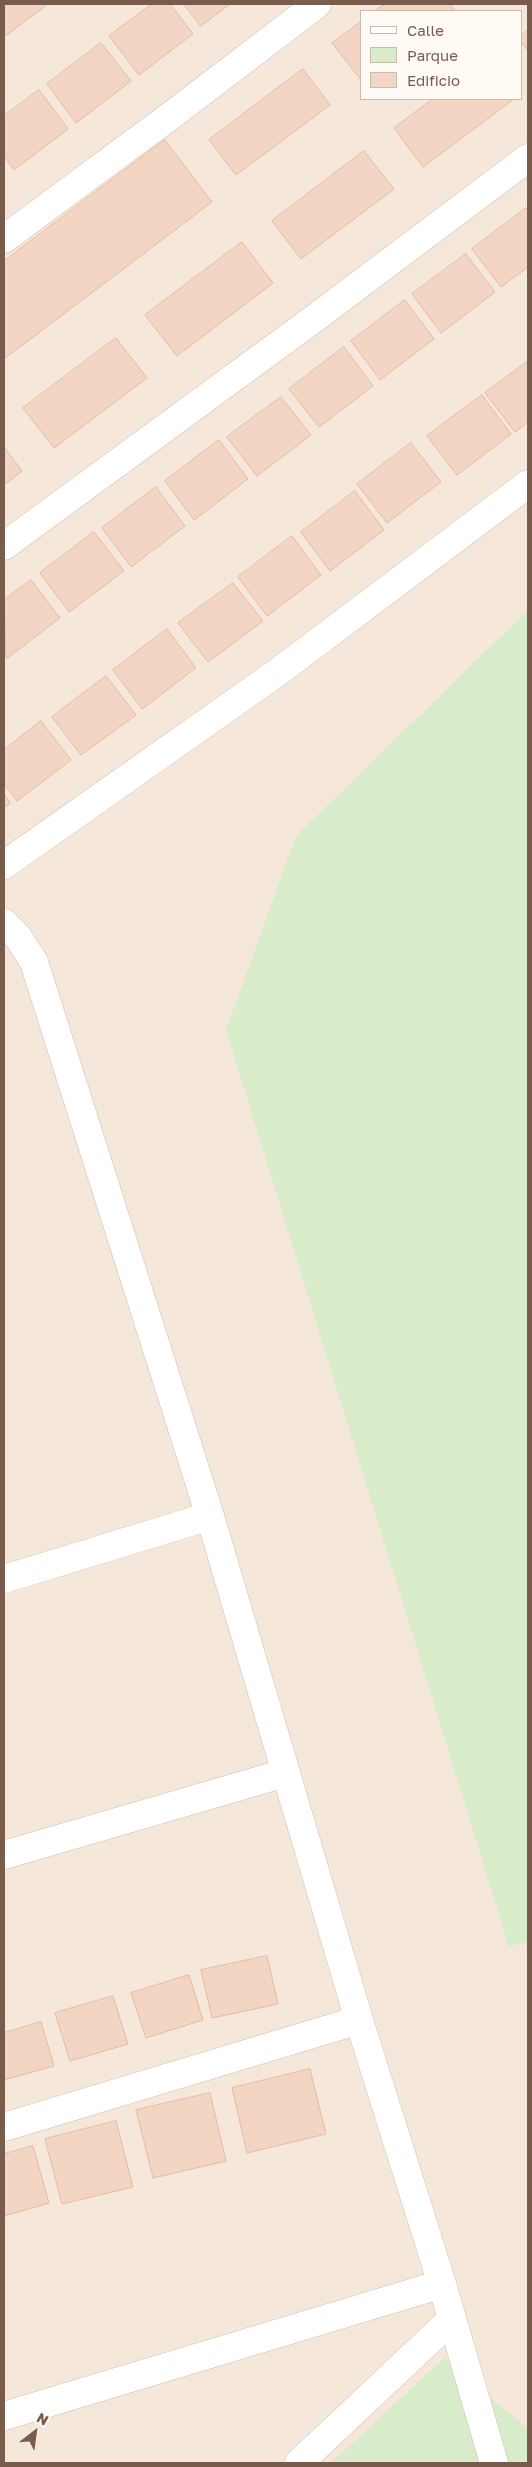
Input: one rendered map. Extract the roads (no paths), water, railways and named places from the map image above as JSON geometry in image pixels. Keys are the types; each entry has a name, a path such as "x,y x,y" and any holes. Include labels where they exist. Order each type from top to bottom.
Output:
{"street":[{"path":"4,239 173,114 317,4"},
{"path":"4,546 528,158"},
{"path":"4,865 278,672 528,484"},
{"path":"4,923 18,937 34,962 210,1516 358,2020 442,2284 494,2463"},
{"path":"4,1579 210,1516"},
{"path":"4,1855 284,1773"},
{"path":"4,2127 358,2020"},
{"path":"4,2416 442,2284"},
{"path":"299,2463 451,2320"}]}
